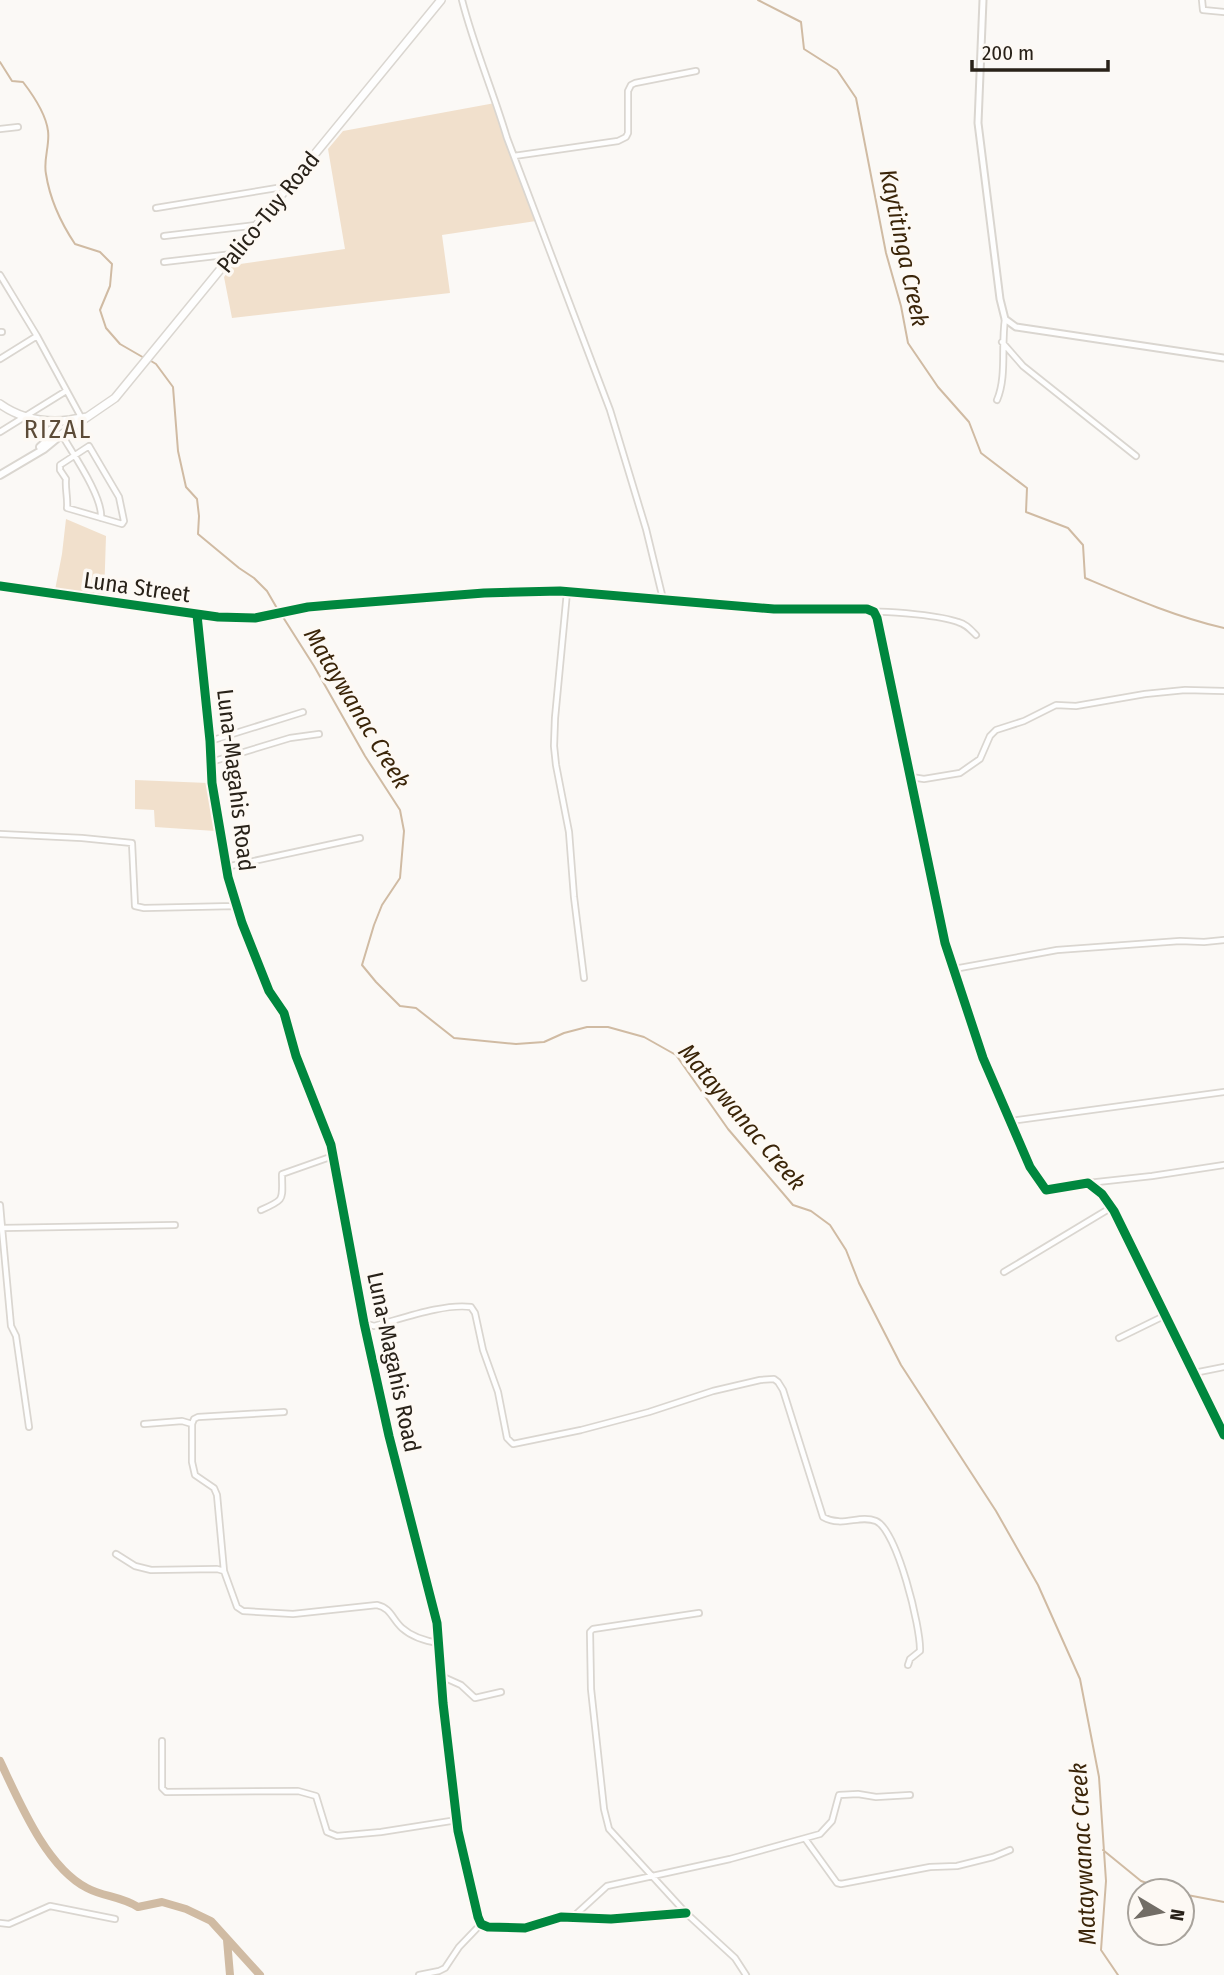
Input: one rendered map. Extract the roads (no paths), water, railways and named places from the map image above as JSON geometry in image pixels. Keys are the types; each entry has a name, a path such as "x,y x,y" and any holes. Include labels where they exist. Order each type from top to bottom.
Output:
{"main road":[{"name":"Palico-Tuy Road","path":"62,435 84,417 115,398 441,0"},
{"path":"0,404 51,431 55,436 62,435"},
{"name":"Palico-Tuy Road","path":"28,419 57,421 84,417"},
{"path":"0,475 15,468 44,449 62,435 65,426 57,421 51,425 45,444 11,465 7,471"}],"street":[{"path":"462,0 513,156 610,410 646,529 663,599"},
{"path":"983,0 978,123 1000,299 1005,319 1002,342 1003,380 997,400"},
{"path":"1202,0 1203,10 1224,12"},
{"path":"513,156 618,141 628,133 628,91 631,85 696,71"},
{"path":"0,129 18,127"},
{"path":"156,208 289,186"},
{"path":"164,236 257,225"},
{"path":"164,262 234,254"},
{"path":"0,275 66,391 84,417"},
{"path":"1005,319 1016,327 1224,358"},
{"path":"1,357 37,336"},
{"path":"1002,342 1023,366 1136,456"},
{"path":"0,432 28,419 66,391"},
{"path":"62,435 95,493 102,510 101,518"},
{"path":"89,446 119,498 124,521 122,524 101,518 66,508 66,479 60,465 89,446"},
{"name":"Luna Street","path":"0,586 197,615 240,618 295,609 484,593 567,592 774,609 874,612"},
{"path":"567,592 554,746 569,832 584,978"},
{"path":"976,635 967,625 956,621 886,611 874,612 945,943 983,1058 1030,1167 1046,1190 1224,1165"},
{"name":"Luna-Magahis Road","path":"197,615 212,783 226,867 235,906 268,991 284,1013 296,1056 331,1146 363,1323 437,1623 457,1821 481,1924"},
{"path":"911,777 924,779 960,773 980,759 990,736 996,730 1024,721 1056,705 1076,706 1185,690 1224,691"},
{"path":"210,741 303,712"},
{"path":"211,762 290,738 320,734"},
{"path":"0,834 132,843 135,906 235,906"},
{"path":"226,867 360,838"},
{"path":"954,969 1057,950 1224,940"},
{"path":"1011,1121 1224,1092"},
{"path":"261,1210 282,1198 282,1174 333,1156"},
{"path":"1088,1183 1112,1207 1224,1435"},
{"path":"0,1205 11,1326 16,1336 29,1427"},
{"path":"1004,1272 1112,1207"},
{"path":"2,1228 175,1225"},
{"path":"0,1298 9,1297"},
{"path":"363,1323 374,1326 441,1309 471,1307 498,1392 507,1438 513,1444 649,1412 725,1388 774,1379 783,1390 823,1517 836,1523 869,1520 878,1522 885,1529 896,1551 917,1619 920,1645 920,1651 910,1659 908,1665"},
{"path":"1119,1338 1166,1315"},
{"path":"1194,1373 1224,1367"},
{"path":"284,1412 198,1417 192,1424 192,1462 195,1475 214,1488 217,1495 224,1571 237,1607 243,1611 293,1614 377,1605 390,1611 401,1627 424,1641 439,1643"},
{"path":"144,1424 181,1421 192,1424"},
{"path":"116,1554 135,1566 151,1570 224,1571"},
{"path":"699,1613 593,1629 590,1632 591,1689 604,1809 609,1829 686,1913 735,1958 746,1975"},
{"path":"441,1676 461,1685 475,1698 501,1692"},
{"path":"162,1741 162,1788 166,1792 308,1792 316,1796 327,1832 337,1836 457,1821"},
{"path":"573,1918 607,1886 730,1859 820,1834 832,1821 839,1795 910,1795"},
{"path":"806,1840 836,1883 841,1884 930,1867 957,1866 1010,1850"},
{"path":"0,1923 9,1924 50,1906 115,1919"},
{"path":"419,1975 445,1968 459,1947 481,1924 488,1927 526,1928 561,1917 611,1919 686,1913"}],"waterway":[{"name":"Kaytitinga Creek","path":"758,0 801,22 804,49 837,70 856,98 886,253 908,343 938,387 969,422 981,453 1027,488 1026,512 1068,528 1083,545 1085,578 1171,612 1224,628"},
{"name":"Mataywanac Creek","path":"0,62 12,81 23,82 45,118 48,136 46,174 53,202 65,228 75,244 100,252 112,264 110,286 100,310 106,328 120,344 146,359"},
{"name":"Mataywanac Creek","path":"151,361 173,387 178,451 186,487 197,499 198,534 254,578 267,591 278,610"},
{"name":"Mataywanac Creek","path":"281,614 400,810 404,831 400,878 382,905 362,965 376,982 400,1006 416,1008 454,1038 516,1044 544,1042 587,1027 608,1027 644,1037 676,1055 728,1129 793,1205 811,1211 830,1225 846,1250 859,1283 901,1365 996,1511 1038,1585 1080,1679 1099,1777 1106,1881 1101,1950 1118,1975"},
{"path":"0,1761 35,1832 72,1878 93,1891 138,1907 162,1902 186,1909 211,1921 260,1975"},
{"path":"1103,1850 1136,1877"},
{"path":"1196,1897 1224,1902"},
{"path":"227,1940 230,1975"}],"district":[{"name":"RIZAL","path":"58,429"}]}
